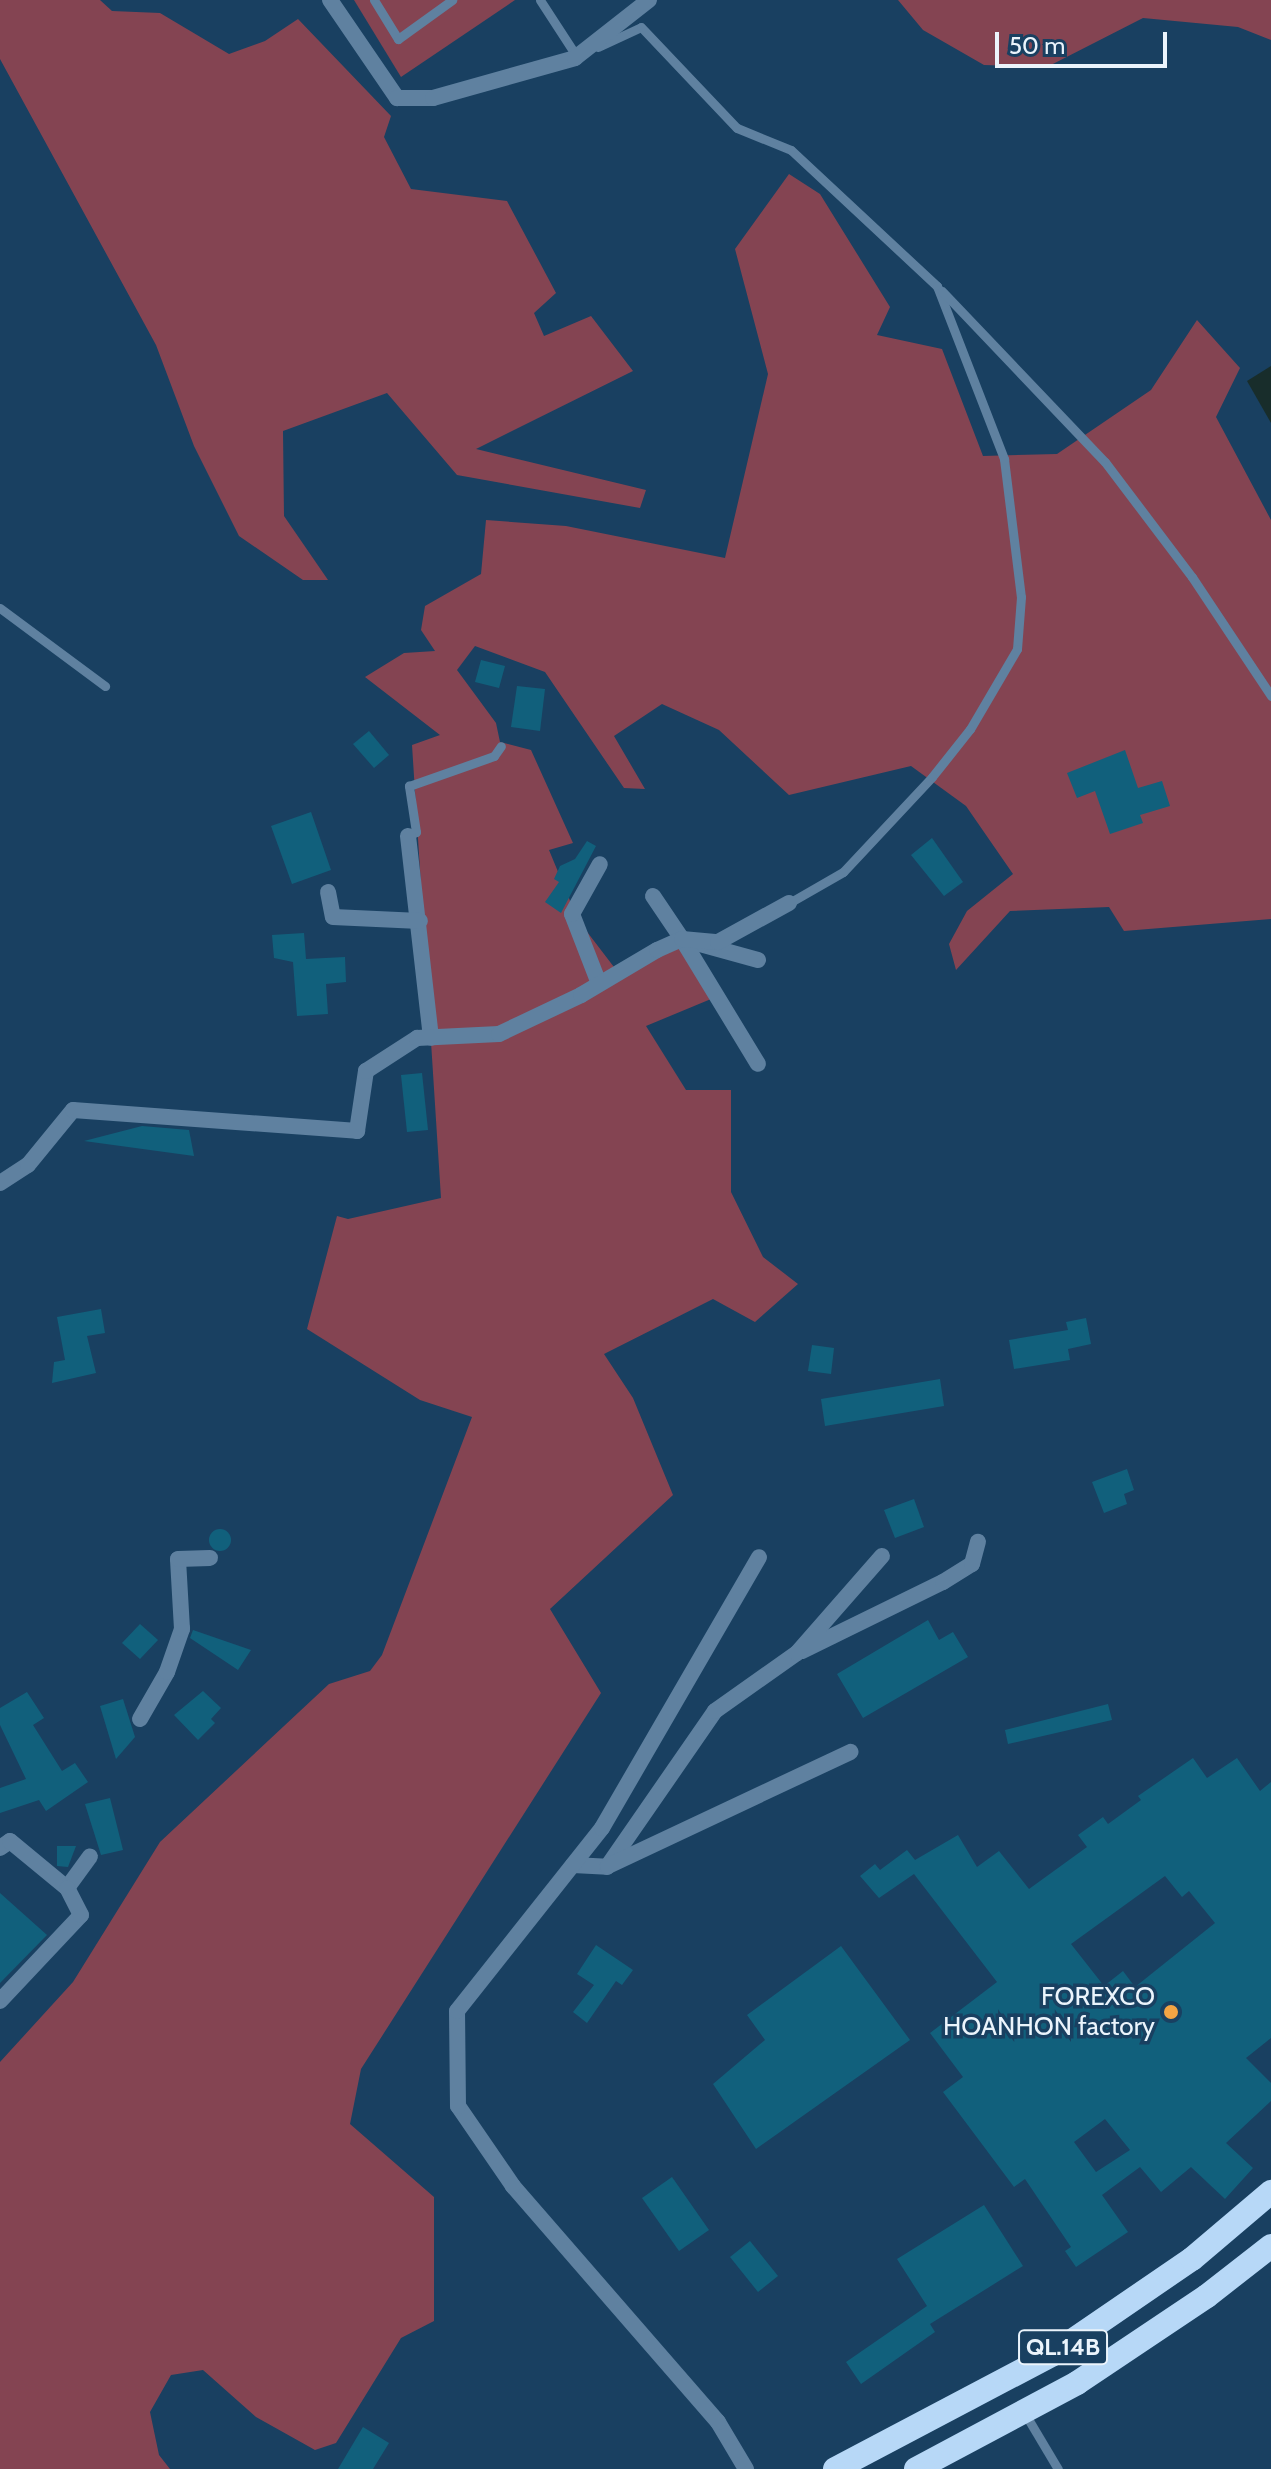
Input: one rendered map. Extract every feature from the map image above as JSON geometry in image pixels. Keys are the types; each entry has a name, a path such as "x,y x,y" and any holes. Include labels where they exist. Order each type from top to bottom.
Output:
{"highway":[{"name":"QL.14B","path":"835,2469 1053,2354 1192,2259 1271,2192"},
{"name":"QL.14B","path":"916,2469 1024,2412 1154,2333 1271,2246"}],"street":[{"path":"330,0 397,98 433,98 575,58 649,0"},
{"path":"408,836 431,1038"},
{"path":"598,981 572,914 600,864"},
{"path":"328,892 333,917 420,921"},
{"path":"653,896 758,1064"},
{"path":"0,1183 28,1165 73,1110 357,1131 366,1071 417,1038 499,1034 682,939 718,942 789,903"},
{"path":"682,939 758,960"},
{"path":"607,1867 715,1711 797,1653 943,1582 972,1564 978,1542"},
{"path":"797,1653 882,1556"},
{"path":"746,2469 718,2422 513,2186 458,2106 457,2011 602,1828 759,1557"},
{"path":"140,1719 167,1672 182,1629 178,1559 210,1558"},
{"path":"573,1865 607,1867 850,1752"},
{"path":"0,1848 10,1841 67,1888 81,1915 0,2001"},
{"path":"67,1888 90,1856"}],"lane":[{"path":"374,0 398,39 452,0"},
{"path":"540,0 575,58 641,27 737,128 791,150 937,286 1105,462 1192,577 1271,696"},
{"path":"789,903 843,872 932,777 970,729 1017,649 1021,597 1004,459 937,286"},
{"path":"0,608 105,686"},
{"path":"408,836 416,832 409,786 494,756 501,746"},
{"path":"1024,2412 1058,2469"}],"shaded area":[{"path":"0,0 100,0 112,11 160,13 229,54 265,41 298,19 391,116 384,137 411,189 507,201 556,293 534,313 544,336 591,316 633,371 476,449 646,490 640,508 457,475 387,393 283,431 284,516 328,580 303,580 239,536 194,446 156,345 0,59"},
{"path":"354,0 515,0 401,77"},
{"path":"898,0 1271,0 1271,40 1238,27 1143,18 1047,67 984,65 923,30"},
{"path":"789,174 820,194 890,307 877,335 942,349 983,456 1057,454 1151,390 1197,320 1240,368 1216,417 1271,520 1271,919 1124,931 1109,907 1010,911 956,970 949,944 967,911 1013,874 966,806 911,766 789,795 719,730 662,704 614,736 645,789 624,788 545,672 475,646 457,670 496,723 500,742 531,750 573,843 549,850 578,920 617,971 684,939 711,999 646,1026 686,1090 731,1090 731,1192 763,1257 798,1284 755,1322 713,1299 604,1354 633,1398 673,1495 550,1609 601,1693 361,2069 350,2124 434,2197 434,2321 401,2338 336,2443 315,2450 256,2417 203,2370 171,2375 150,2412 159,2455 170,2469 0,2469 0,2062 73,1982 160,1842 329,1684 370,1671 382,1655 472,1417 420,1400 307,1329 337,1216 348,1219 441,1198 412,745 440,735 365,677 404,653 435,651 421,630 425,606 481,574 486,520 566,526 725,558 768,374 735,249"},
{"path":"1271,366 1271,423 1247,381"}],"building":[{"path":"481,660 505,666 499,688 475,682"},
{"path":"517,686 545,689 540,731 511,727"},
{"path":"369,731 389,755 374,768 353,744"},
{"path":"1125,750 1138,788 1162,781 1170,806 1140,815 1143,823 1110,834 1095,791 1077,798 1067,773"},
{"path":"311,812 331,870 292,884 271,826"},
{"path":"932,838 963,882 944,896 911,855"},
{"path":"587,841 596,846 561,913 545,902 559,882 554,879 560,866 575,859"},
{"path":"304,933 306,959 345,957 346,982 326,984 328,1014 297,1016 293,962 274,958 272,935"},
{"path":"422,1073 428,1130 407,1132 401,1075"},
{"path":"142,1126 189,1130 194,1156 84,1141"},
{"path":"101,1309 105,1333 87,1336 96,1373 52,1383 54,1362 65,1360 57,1317"},
{"path":"1086,1318 1091,1344 1068,1349 1070,1360 1014,1369 1009,1340 1068,1330 1066,1322"},
{"path":"812,1345 834,1348 831,1374 808,1371"},
{"path":"940,1379 944,1406 825,1426 821,1399"},
{"path":"1127,1469 1134,1490 1124,1494 1127,1504 1104,1513 1092,1482"},
{"path":"914,1499 924,1527 895,1538 884,1510"},
{"path":"220,1529 228,1532 231,1540 228,1548 220,1551 212,1548 209,1540 212,1532"},
{"path":"928,1620 939,1640 953,1632 968,1657 863,1718 837,1674"},
{"path":"140,1624 158,1640 140,1659 122,1643"},
{"path":"193,1630 251,1650 238,1670 190,1638"},
{"path":"203,1691 221,1708 211,1719 215,1723 198,1740 174,1715"},
{"path":"27,1692 44,1718 33,1725 62,1771 75,1763 88,1782 46,1811 39,1800 0,1813 0,1788 26,1779 0,1725 0,1708"},
{"path":"123,1699 135,1737 116,1759 100,1706"},
{"path":"1108,1704 1112,1720 1008,1744 1005,1730"},
{"path":"1193,1758 1207,1778 1237,1758 1260,1791 1271,1782 1271,2038 1246,2058 1271,2083 1271,2101 1226,2143 1253,2168 1225,2199 1191,2167 1161,2192 1140,2167 1102,2195 1128,2232 1076,2267 1065,2251 1071,2247 1025,2179 1014,2187 943,2092 963,2077 930,2033 997,1982 914,1874 879,1898 860,1876 875,1864 880,1870 907,1850 915,1860 958,1835 977,1867 999,1851 1029,1889 1087,1847 1078,1835 1103,1817 1108,1824 1141,1800 1138,1796","holes":["1165,1876 1182,1897 1189,1891 1215,1923 1135,1987 1123,1971 1104,1986 1071,1944","1105,2119 1130,2150 1096,2172 1074,2142"]},
{"path":"110,1798 123,1850 101,1855 85,1804"},
{"path":"57,1846 76,1846 68,1867 57,1866"},
{"path":"0,1893 47,1935 0,1983"},
{"path":"596,1945 633,1970 622,1985 616,1981 587,2023 573,2012 594,1985 577,1974"},
{"path":"841,1946 910,2040 756,2149 713,2084 765,2040 747,2015"},
{"path":"672,2177 709,2230 679,2251 642,2198"},
{"path":"984,2205 1023,2266 930,2324 935,2332 861,2384 846,2362 927,2306 897,2259"},
{"path":"750,2241 778,2276 758,2292 730,2257"},
{"path":"363,2427 389,2443 373,2469 338,2469"}],"place":[{"name":"FOREXCO HOANHON factory","path":"1171,2012"}]}
